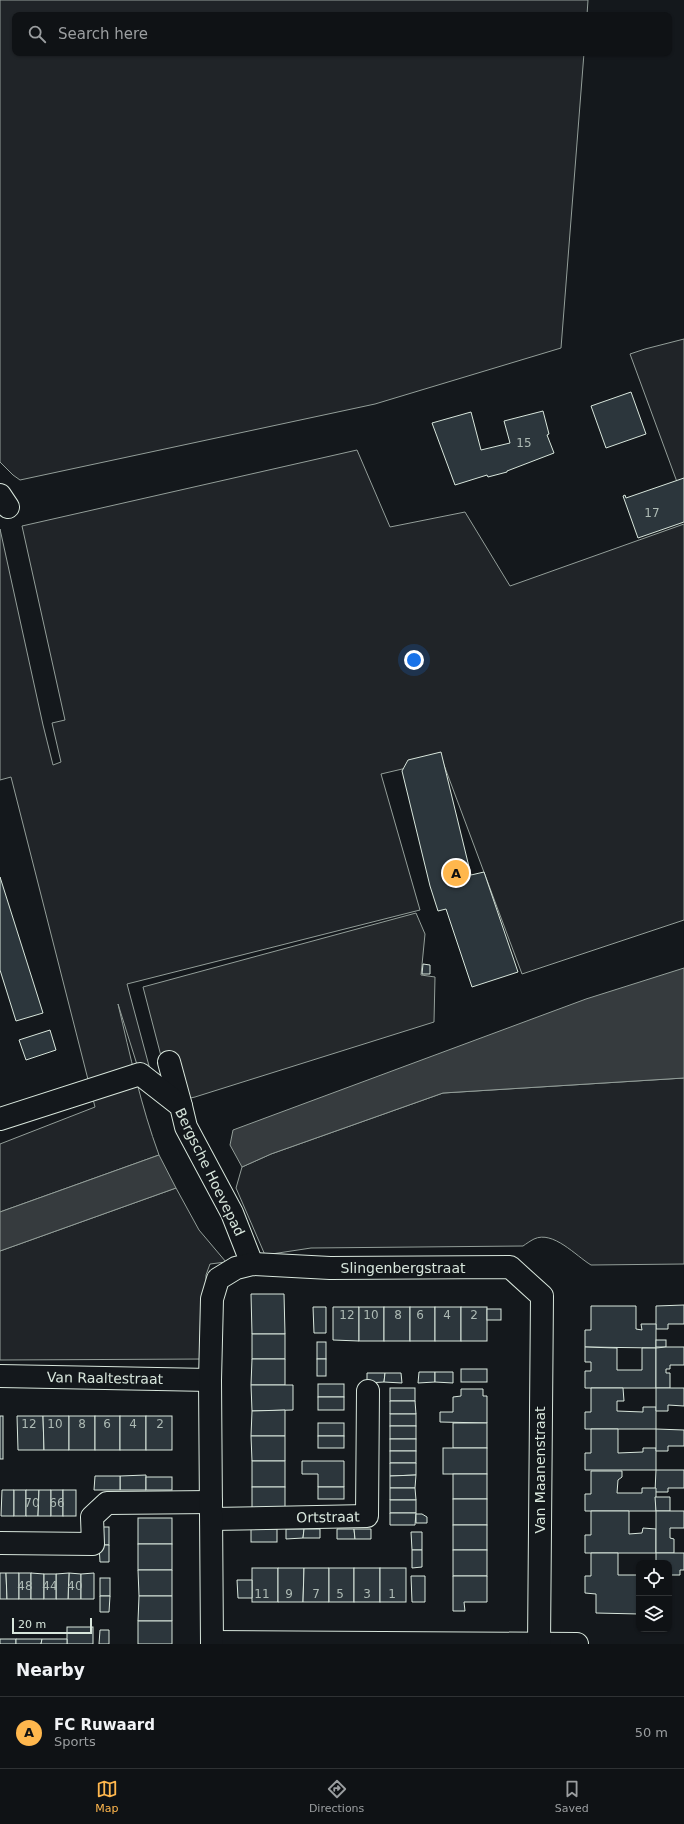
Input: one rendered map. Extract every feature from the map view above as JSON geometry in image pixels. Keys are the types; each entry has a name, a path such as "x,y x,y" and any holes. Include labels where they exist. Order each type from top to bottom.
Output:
{"street":[{"path":"169,1062 181,1106"},
{"name":"Bergsche Hoevepad","path":"0,1118 140,1074 181,1106 186,1127 232,1213 252,1264"},
{"path":"252,1264 236,1268 218,1279 212,1299 210,1380 212,1643 577,1644"},
{"name":"Slingenbergstraat","path":"252,1264 330,1268 510,1267 542,1296"},
{"name":"Van Maanenstraat","path":"539,1643 542,1296"},
{"name":"Van Raaltestraat","path":"0,1376 210,1380"},
{"name":"Ortstraat","path":"0,1543 93,1544 92,1517 107,1503 211,1510 367,1516 368,1391"}],"shaded area":[{"path":"0,0 588,0 587,12 12,12 12,56 584,56 561,348 375,404 20,480 0,462"},
{"path":"684,339 684,501 630,354"},
{"path":"357,450 390,527 465,512 510,586 684,524 684,920 522,974 441,757 415,766 381,774 420,910 127,984 152,1077 144,1087 118,1004 141,1099 159,1155 0,1212 0,1144 95,1107 11,777 0,780 0,529 53,765 61,762 52,723 65,720 22,526"},
{"path":"416,913 425,934 421,975 435,977 434,1022 195,1097 173,1102 143,987"},
{"path":"684,968 684,1078 443,1093 271,1154 242,1167 230,1145 233,1130 586,999"},
{"path":"684,1078 684,1264 591,1265 564,1245 549,1238 541,1237 534,1239 523,1246 311,1248 265,1255 236,1188 242,1167 271,1154 443,1093"},
{"path":"159,1155 176,1188 0,1251 0,1212"},
{"path":"176,1188 199,1230 226,1262 210,1264 206,1275 205,1359 0,1360 0,1251"}],"building":[{"path":"631,392 646,434 606,448 591,406"},
{"path":"543,411 549,434 547,435 554,453 507,472 488,477 487,475 455,485 432,423 471,412 481,450 510,443 504,421"},
{"path":"684,478 684,522 638,538 623,496 625,495 626,498"},
{"path":"441,752 471,875 484,872 518,972 472,987 446,909 438,911 430,886 402,771 408,760"},
{"path":"0,877 43,1013 16,1021 0,970"},
{"path":"423,964 430,965 430,974 422,974"},
{"path":"50,1030 56,1050 26,1060 19,1040"},
{"path":"251,1294 284,1294 285,1334 252,1334"},
{"path":"684,1305 684,1324 668,1324 668,1329 656,1329 656,1306"},
{"path":"591,1306 636,1306 636,1329 642,1330 641,1324 656,1324 656,1348 585,1347 585,1330 591,1330"},
{"path":"313,1307 326,1307 326,1333 314,1333"},
{"path":"333,1307 359,1307 359,1341 333,1340"},
{"path":"359,1307 384,1307 384,1341 359,1341"},
{"path":"384,1307 410,1307 410,1341 384,1341"},
{"path":"410,1307 435,1307 435,1341 410,1341"},
{"path":"435,1307 461,1307 461,1341 435,1341"},
{"path":"461,1307 487,1307 487,1341 461,1341"},
{"path":"487,1309 501,1309 501,1320 487,1320"},
{"path":"252,1334 285,1334 285,1359 252,1359"},
{"path":"656,1340 666,1340 666,1347 656,1347"},
{"path":"317,1342 326,1342 326,1359 317,1359"},
{"path":"585,1347 617,1348 617,1370 642,1370 642,1348 656,1348 656,1388 585,1388 585,1371 591,1371 591,1362 585,1362"},
{"path":"684,1347 684,1365 670,1365 670,1369 666,1369 666,1373 670,1373 670,1388 656,1388 656,1348"},
{"path":"252,1359 285,1359 285,1385 251,1385"},
{"path":"317,1359 326,1359 326,1376 317,1376"},
{"path":"461,1369 487,1369 487,1382 461,1382"},
{"path":"419,1372 435,1372 435,1382 418,1383"},
{"path":"435,1372 453,1372 453,1383 435,1382"},
{"path":"367,1373 385,1373 384,1382 367,1383"},
{"path":"385,1373 401,1373 402,1383 384,1382"},
{"path":"318,1384 344,1384 344,1397 318,1397"},
{"path":"251,1385 293,1385 293,1410 252,1411"},
{"path":"390,1388 415,1388 415,1401 390,1401"},
{"path":"591,1388 623,1388 624,1401 617,1401 617,1411 643,1412 643,1407 656,1407 656,1429 585,1429 585,1412 591,1412"},
{"path":"656,1388 684,1388 684,1406 668,1405 668,1411 656,1411"},
{"path":"461,1389 483,1389 483,1396 487,1396 487,1423 440,1422 440,1412 453,1412 453,1397 461,1396"},
{"path":"318,1397 344,1397 344,1410 318,1410"},
{"path":"390,1401 415,1401 416,1414 390,1414"},
{"path":"285,1410 285,1436 251,1436 252,1411"},
{"path":"390,1414 416,1414 416,1426 390,1426"},
{"path":"0,1416 3,1416 3,1459 0,1459"},
{"path":"17,1416 43,1416 44,1450 18,1450"},
{"path":"43,1416 69,1416 69,1450 44,1450"},
{"path":"69,1416 95,1416 95,1450 69,1450"},
{"path":"95,1416 120,1416 120,1450 95,1450"},
{"path":"120,1416 146,1416 146,1450 120,1450"},
{"path":"146,1416 172,1416 172,1450 146,1450"},
{"path":"318,1423 344,1423 344,1436 318,1436"},
{"path":"453,1423 487,1423 487,1448 453,1448"},
{"path":"390,1426 416,1426 416,1439 390,1439"},
{"path":"591,1429 618,1429 618,1453 643,1452 643,1448 656,1448 656,1470 585,1470 585,1453 591,1453"},
{"path":"656,1429 684,1430 684,1446 668,1446 668,1451 656,1451"},
{"path":"251,1436 285,1436 285,1461 252,1461"},
{"path":"318,1436 344,1436 344,1448 318,1448"},
{"path":"390,1439 416,1439 416,1451 390,1451"},
{"path":"443,1448 487,1448 487,1474 443,1474"},
{"path":"390,1451 416,1451 416,1463 390,1463"},
{"path":"252,1461 285,1461 285,1487 252,1487"},
{"path":"302,1461 344,1461 344,1487 318,1487 318,1474 302,1474"},
{"path":"390,1463 416,1463 416,1475 390,1476"},
{"path":"656,1470 684,1470 684,1488 668,1488 668,1492 655,1492"},
{"path":"591,1471 622,1471 622,1477 618,1480 617,1493 642,1493 642,1488 656,1488 656,1511 585,1511 585,1494 591,1494"},
{"path":"453,1474 487,1474 487,1499 453,1499"},
{"path":"146,1475 146,1490 120,1490 120,1476"},
{"path":"416,1475 415,1488 390,1488 390,1476"},
{"path":"95,1476 120,1476 120,1490 94,1490"},
{"path":"146,1477 172,1477 172,1490 146,1490"},
{"path":"252,1487 285,1487 285,1513 252,1513"},
{"path":"318,1487 344,1487 344,1499 318,1499"},
{"path":"390,1488 415,1488 416,1500 390,1500"},
{"path":"2,1490 14,1490 14,1516 1,1516"},
{"path":"14,1490 26,1490 26,1516 14,1516"},
{"path":"26,1490 39,1490 38,1516 26,1516"},
{"path":"39,1490 51,1490 51,1516 38,1516"},
{"path":"51,1490 63,1490 63,1516 51,1516"},
{"path":"63,1490 76,1490 76,1516 63,1516"},
{"path":"655,1497 670,1497 670,1511 656,1511"},
{"path":"453,1499 487,1499 487,1525 453,1525"},
{"path":"390,1500 416,1500 416,1513 390,1513"},
{"path":"591,1511 629,1511 629,1534 642,1533 643,1528 656,1529 656,1553 585,1553 585,1535 591,1535"},
{"path":"656,1511 684,1511 684,1528 670,1528 670,1538 674,1539 674,1553 656,1553"},
{"path":"390,1513 416,1513 415,1525 390,1525"},
{"path":"416,1514 422,1514 427,1517 427,1523 416,1523"},
{"path":"138,1518 172,1518 172,1544 138,1544"},
{"path":"453,1525 487,1525 487,1550 453,1550"},
{"path":"99,1527 109,1527 109,1545 99,1545"},
{"path":"251,1529 277,1529 277,1542 251,1542"},
{"path":"286,1529 304,1529 303,1538 286,1539"},
{"path":"304,1529 320,1529 320,1538 303,1538"},
{"path":"337,1529 354,1529 355,1539 337,1539"},
{"path":"354,1529 371,1529 371,1539 355,1539"},
{"path":"411,1532 422,1532 422,1550 412,1550"},
{"path":"138,1544 172,1544 172,1570 138,1570"},
{"path":"99,1545 109,1545 109,1562 100,1562"},
{"path":"412,1550 422,1550 422,1567 412,1568"},
{"path":"453,1550 487,1550 487,1576 453,1576"},
{"path":"591,1553 618,1553 618,1575 636,1575 636,1614 596,1613 596,1594 585,1593 585,1576 591,1576"},
{"path":"656,1553 684,1553 684,1570 680,1570 680,1575 672,1575 672,1560 656,1560"},
{"path":"252,1568 278,1568 278,1602 252,1602"},
{"path":"278,1568 304,1568 303,1602 278,1602"},
{"path":"304,1568 329,1568 329,1602 303,1602"},
{"path":"329,1568 354,1568 354,1602 329,1602"},
{"path":"354,1568 380,1568 380,1602 354,1602"},
{"path":"380,1568 406,1568 406,1602 380,1602"},
{"path":"138,1570 172,1570 172,1596 139,1596"},
{"path":"0,1573 6,1573 7,1599 0,1599"},
{"path":"6,1573 19,1573 19,1599 7,1599"},
{"path":"19,1573 31,1573 31,1599 19,1599"},
{"path":"31,1573 44,1574 44,1599 31,1599"},
{"path":"69,1573 81,1574 81,1599 68,1599"},
{"path":"69,1573 68,1599 56,1599 56,1574"},
{"path":"94,1573 94,1599 81,1599 81,1574"},
{"path":"44,1574 56,1574 56,1599 44,1599"},
{"path":"411,1576 425,1576 425,1602 412,1602"},
{"path":"453,1576 487,1576 487,1602 464,1602 465,1611 453,1611"},
{"path":"100,1578 110,1578 110,1596 100,1596"},
{"path":"237,1580 252,1580 252,1598 238,1598"},
{"path":"100,1596 110,1596 109,1612 100,1612"},
{"path":"139,1596 172,1596 172,1621 138,1621"},
{"path":"138,1621 172,1621 172,1644 138,1644"},
{"path":"67,1627 93,1627 93,1644 67,1644"},
{"path":"100,1630 109,1630 109,1644 99,1644"},
{"path":"0,1639 16,1639 16,1644 0,1644"},
{"path":"16,1639 42,1639 41,1644 16,1644"},
{"path":"42,1639 67,1639 67,1644 41,1644"}],"place":[{"name":"FC Ruwaard","path":"456,873"}]}
